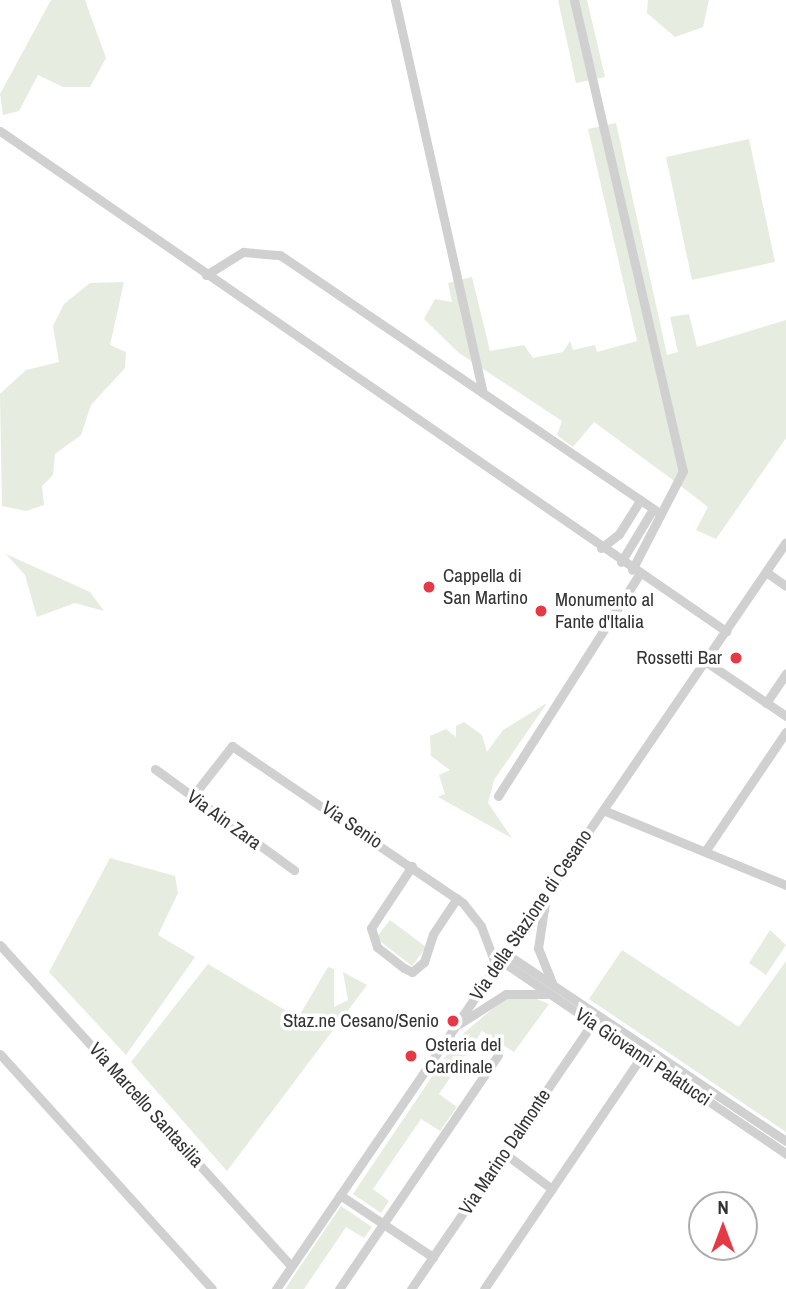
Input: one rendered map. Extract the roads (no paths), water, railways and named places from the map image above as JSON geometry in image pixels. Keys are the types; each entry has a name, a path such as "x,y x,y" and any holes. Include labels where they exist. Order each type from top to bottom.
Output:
{"street":[{"path":"395,0 484,393"},
{"path":"574,0 683,471 621,562"},
{"path":"0,131 621,562 726,631"},
{"path":"206,275 243,252 280,255 655,510"},
{"path":"601,548 640,500"},
{"path":"498,796 636,572 646,552 655,510"},
{"name":"Via della Stazione di Cesano","path":"276,1289 786,542"},
{"path":"766,572 786,586"},
{"path":"705,661 786,716"},
{"path":"766,703 786,673"},
{"path":"706,850 786,732"},
{"name":"Via Senio","path":"192,797 232,746 457,898 476,916 500,960"},
{"name":"Via Ain Zara","path":"155,769 294,870"},
{"path":"603,810 786,885"},
{"path":"412,866 371,928 377,947 404,968 412,972 425,962 433,933 457,898"},
{"path":"547,891 538,948 553,985"},
{"name":"Via Marcello Santasilia","path":"0,945 291,1266"},
{"name":"Via Giovanni Palatucci","path":"500,960 553,985 595,1019"},
{"name":"Via Giovanni Palatucci","path":"500,960 786,1141"},
{"path":"453,1028 506,994 552,995"},
{"name":"Via Marino Dalmonte","path":"411,1289 595,1019"},
{"path":"484,1289 645,1052"},
{"name":"Via Giovanni Palatucci","path":"645,1052 786,1154"},
{"path":"0,1054 212,1289"},
{"path":"339,1289 499,1055"},
{"path":"504,1153 552,1189"},
{"path":"340,1195 433,1257"}],"place":[{"name":"Cappella di San Martino","path":"429,587"},
{"name":"Monumento al Fante d'Italia","path":"541,611"},
{"name":"Rossetti Bar","path":"736,658"},
{"name":"Staz.ne Cesano/Senio","path":"453,1021"},
{"name":"Osteria del Cardinale","path":"411,1056"}]}
